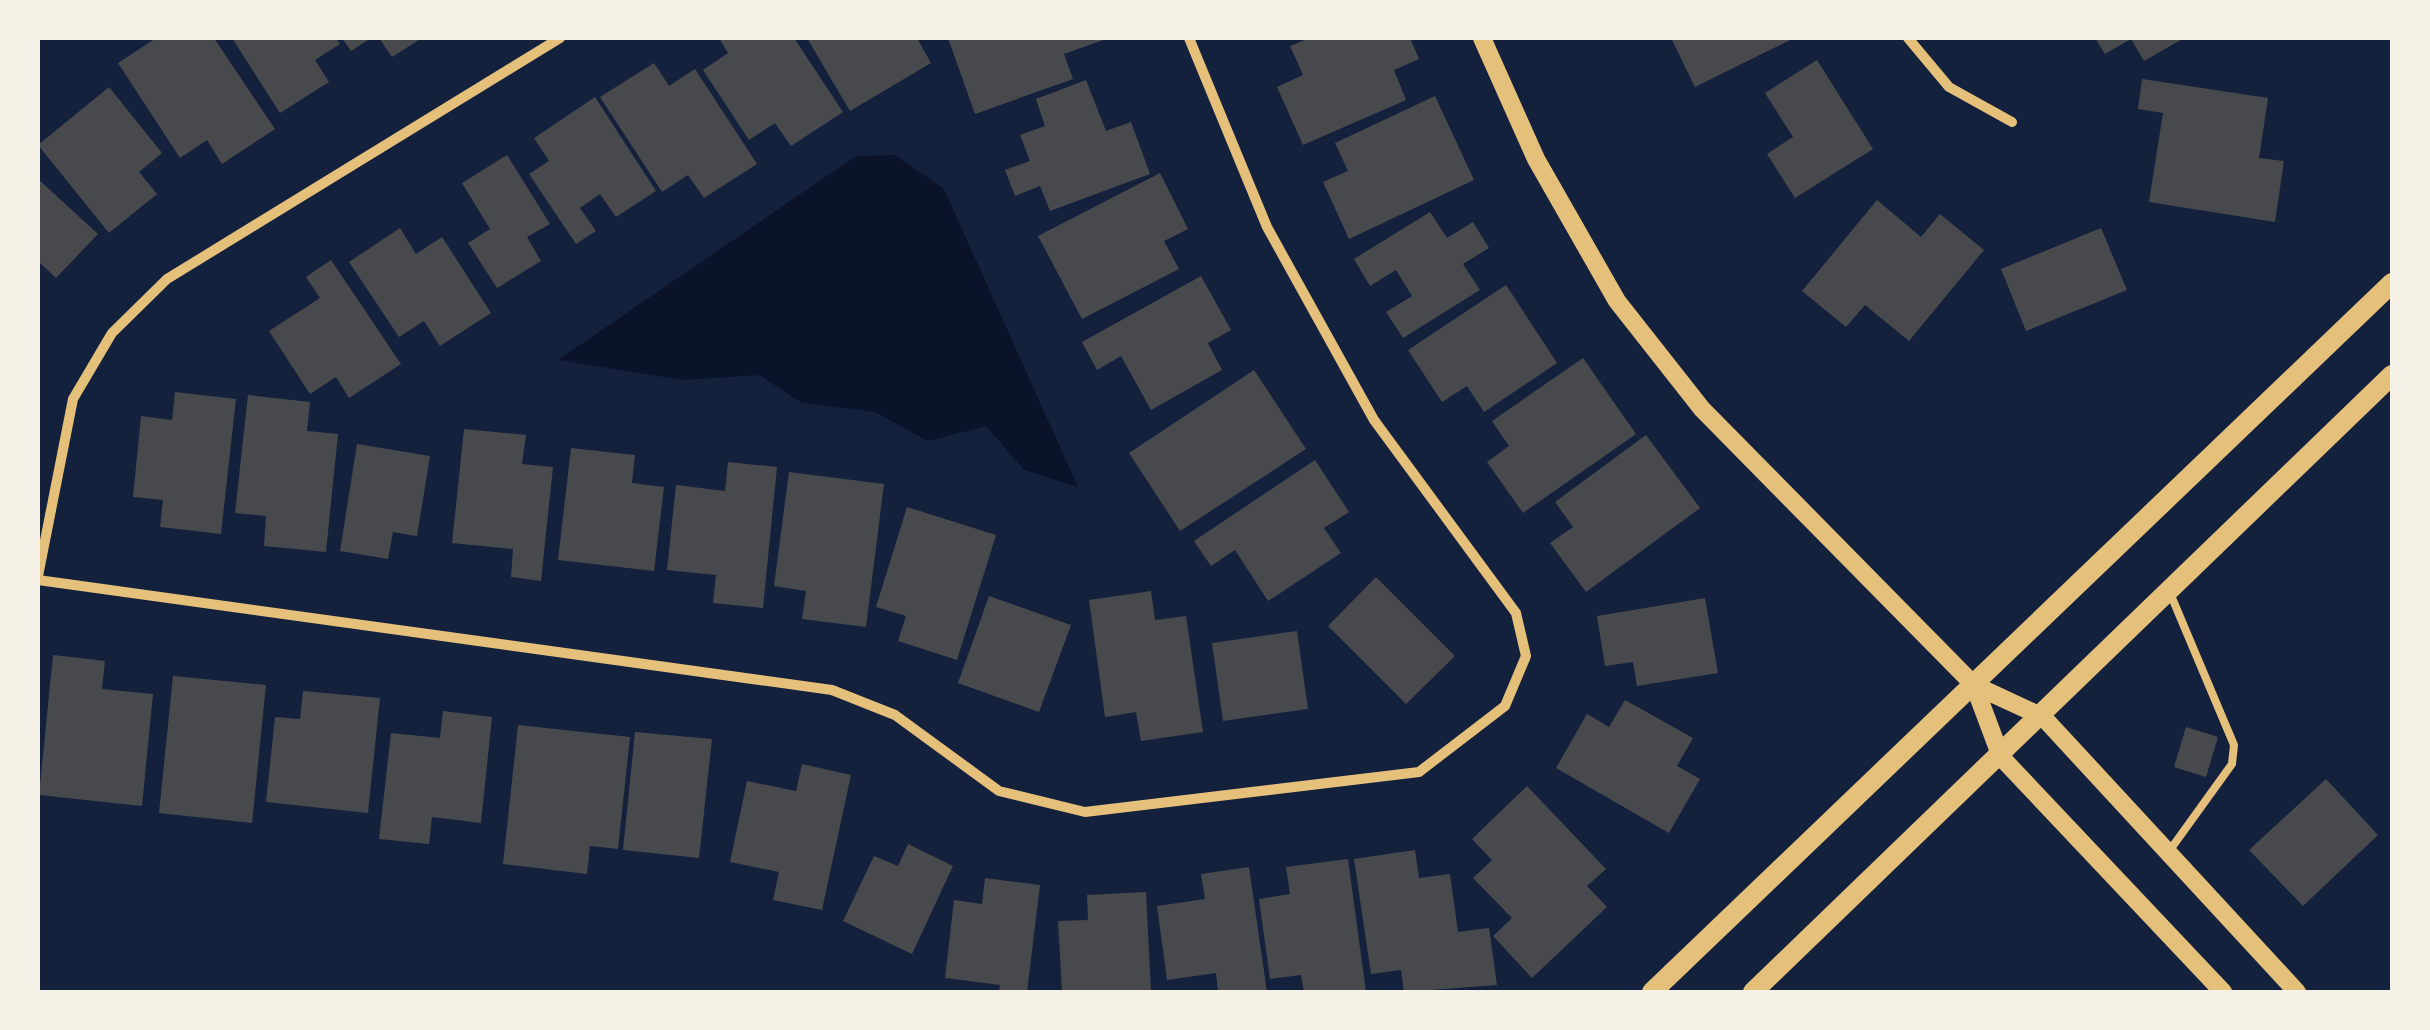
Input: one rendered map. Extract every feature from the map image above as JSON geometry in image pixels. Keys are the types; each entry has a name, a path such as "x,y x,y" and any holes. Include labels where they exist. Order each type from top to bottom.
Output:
{"main road":[{"path":"1652,992 2392,284"},
{"path":"1753,992 2043,718 2392,375"}],"street":[{"path":"560,38 166,279 112,333 73,399 38,578 832,690 895,714 999,791 1085,812 1419,772 1505,706 1526,656 1516,613 1374,420 1267,228 1189,38"},
{"path":"1482,38 1536,160 1617,301 1702,409 1974,685 2043,718 2296,992"},
{"path":"1908,38 1949,86 2012,122"},
{"path":"1974,685 2001,756 2223,992"}],"lane":[{"path":"2168,853 2232,764 2234,745 2170,593"}],"water":[{"path":"895,155 944,189 1078,487 1024,470 986,426 928,441 875,412 802,403 759,375 683,380 558,360 856,156"}],"building":[{"path":"156,38 214,38 275,129 222,164 207,140 180,158 118,63"},
{"path":"232,38 336,38 340,44 315,60 329,82 280,113"},
{"path":"342,38 371,38 351,51"},
{"path":"379,38 422,38 392,57"},
{"path":"719,38 794,38 843,112 791,146 775,123 749,140 703,70 728,53"},
{"path":"807,38 917,38 931,63 850,111"},
{"path":"948,38 1109,38 1064,54 1073,79 975,114"},
{"path":"1310,38 1410,38 1419,59 1394,70 1406,100 1303,145 1277,87 1303,75 1290,46"},
{"path":"1671,38 1794,38 1695,87"},
{"path":"2095,38 2184,38 2144,61 2131,39 2105,54"},
{"path":"1817,60 1873,149 1795,198 1767,154 1793,137 1765,93"},
{"path":"654,63 669,86 695,69 757,164 704,198 688,175 662,192 600,97"},
{"path":"2142,79 2268,98 2259,158 2284,161 2275,222 2149,202 2163,113 2138,109"},
{"path":"1086,80 1106,131 1131,122 1150,174 1050,211 1040,186 1015,196 1005,170 1030,161 1020,135 1045,126 1036,99"},
{"path":"109,87 162,153 139,172 157,194 109,233 38,145"},
{"path":"1435,96 1474,180 1349,239 1323,182 1348,171 1335,143"},
{"path":"595,97 656,191 616,217 600,194 580,208 596,231 576,244 529,174 549,161 534,138"},
{"path":"507,155 550,224 527,237 541,261 497,288 468,243 490,229 462,183"},
{"path":"1160,173 1188,229 1164,241 1179,269 1082,319 1038,236"},
{"path":"38,179 98,234 56,278 38,261"},
{"path":"1877,200 1921,237 1940,214 1984,250 1909,341 1865,305 1846,327 1802,291"},
{"path":"1430,212 1447,238 1473,222 1489,248 1463,264 1480,290 1403,338 1386,312 1412,296 1396,270 1370,286 1354,259"},
{"path":"400,228 416,254 442,237 491,313 440,346 424,321 399,337 349,262"},
{"path":"2101,228 2127,290 2026,331 2001,269"},
{"path":"331,260 401,364 349,398 336,377 310,394 269,331 320,298 306,277"},
{"path":"1201,276 1231,330 1208,343 1222,370 1151,410 1121,356 1097,370 1082,342"},
{"path":"1506,285 1557,363 1484,412 1467,386 1442,402 1408,350"},
{"path":"1583,358 1636,434 1523,513 1487,462 1509,446 1492,421"},
{"path":"1254,370 1306,449 1180,531 1129,453"},
{"path":"175,392 236,399 221,534 160,527 163,500 133,497 141,416 172,420"},
{"path":"248,395 310,402 307,431 338,434 326,552 264,546 266,516 235,513"},
{"path":"464,429 526,435 522,464 553,467 541,581 511,577 513,549 452,543"},
{"path":"1646,435 1700,508 1586,592 1550,543 1573,527 1555,502"},
{"path":"357,444 430,456 417,536 393,532 388,559 340,551"},
{"path":"571,448 635,455 632,483 664,487 654,571 558,560"},
{"path":"1315,460 1349,512 1324,528 1341,553 1268,601 1235,550 1211,566 1194,541"},
{"path":"728,462 777,467 763,608 713,603 716,575 667,570 676,485 725,491"},
{"path":"789,472 884,484 866,627 802,619 806,591 774,586"},
{"path":"907,507 996,535 957,660 898,641 906,616 876,607"},
{"path":"1376,577 1455,656 1406,704 1328,626"},
{"path":"1151,591 1155,620 1186,616 1203,732 1141,741 1136,712 1105,717 1089,600"},
{"path":"989,596 1071,625 1039,712 958,683"},
{"path":"1705,598 1718,673 1637,686 1633,662 1605,666 1597,616"},
{"path":"1297,631 1308,709 1223,721 1212,643"},
{"path":"53,655 105,661 102,689 153,694 142,806 39,795"},
{"path":"173,676 266,685 252,823 159,813"},
{"path":"303,691 380,698 368,813 266,802 275,717 300,719"},
{"path":"1625,700 1693,738 1677,766 1700,779 1669,833 1556,768 1587,714 1609,727"},
{"path":"443,711 492,717 481,823 432,817 429,844 379,839 391,733 440,738"},
{"path":"518,725 630,737 618,849 590,846 587,874 503,864"},
{"path":"2186,727 2218,737 2206,777 2174,767"},
{"path":"635,732 712,739 699,858 623,850"},
{"path":"802,764 851,775 822,910 773,900 779,872 730,862 747,781 796,791"},
{"path":"2326,779 2378,835 2303,906 2249,850"},
{"path":"1527,786 1606,869 1587,886 1607,907 1532,978 1493,936 1512,918 1473,878 1492,860 1472,839"},
{"path":"908,844 953,866 912,954 843,921 874,856 898,866"},
{"path":"1415,850 1419,878 1450,874 1458,932 1489,928 1497,985 1404,992 1401,970 1371,974 1354,859"},
{"path":"1348,859 1366,992 1304,992 1301,975 1270,979 1259,899 1290,894 1286,867"},
{"path":"1249,867 1267,992 1218,992 1216,973 1167,980 1157,906 1205,899 1201,874"},
{"path":"985,878 1040,885 1027,992 999,992 1000,985 945,978 954,900 982,904"},
{"path":"1146,892 1151,991 1062,992 1058,921 1088,920 1087,895"}]}
